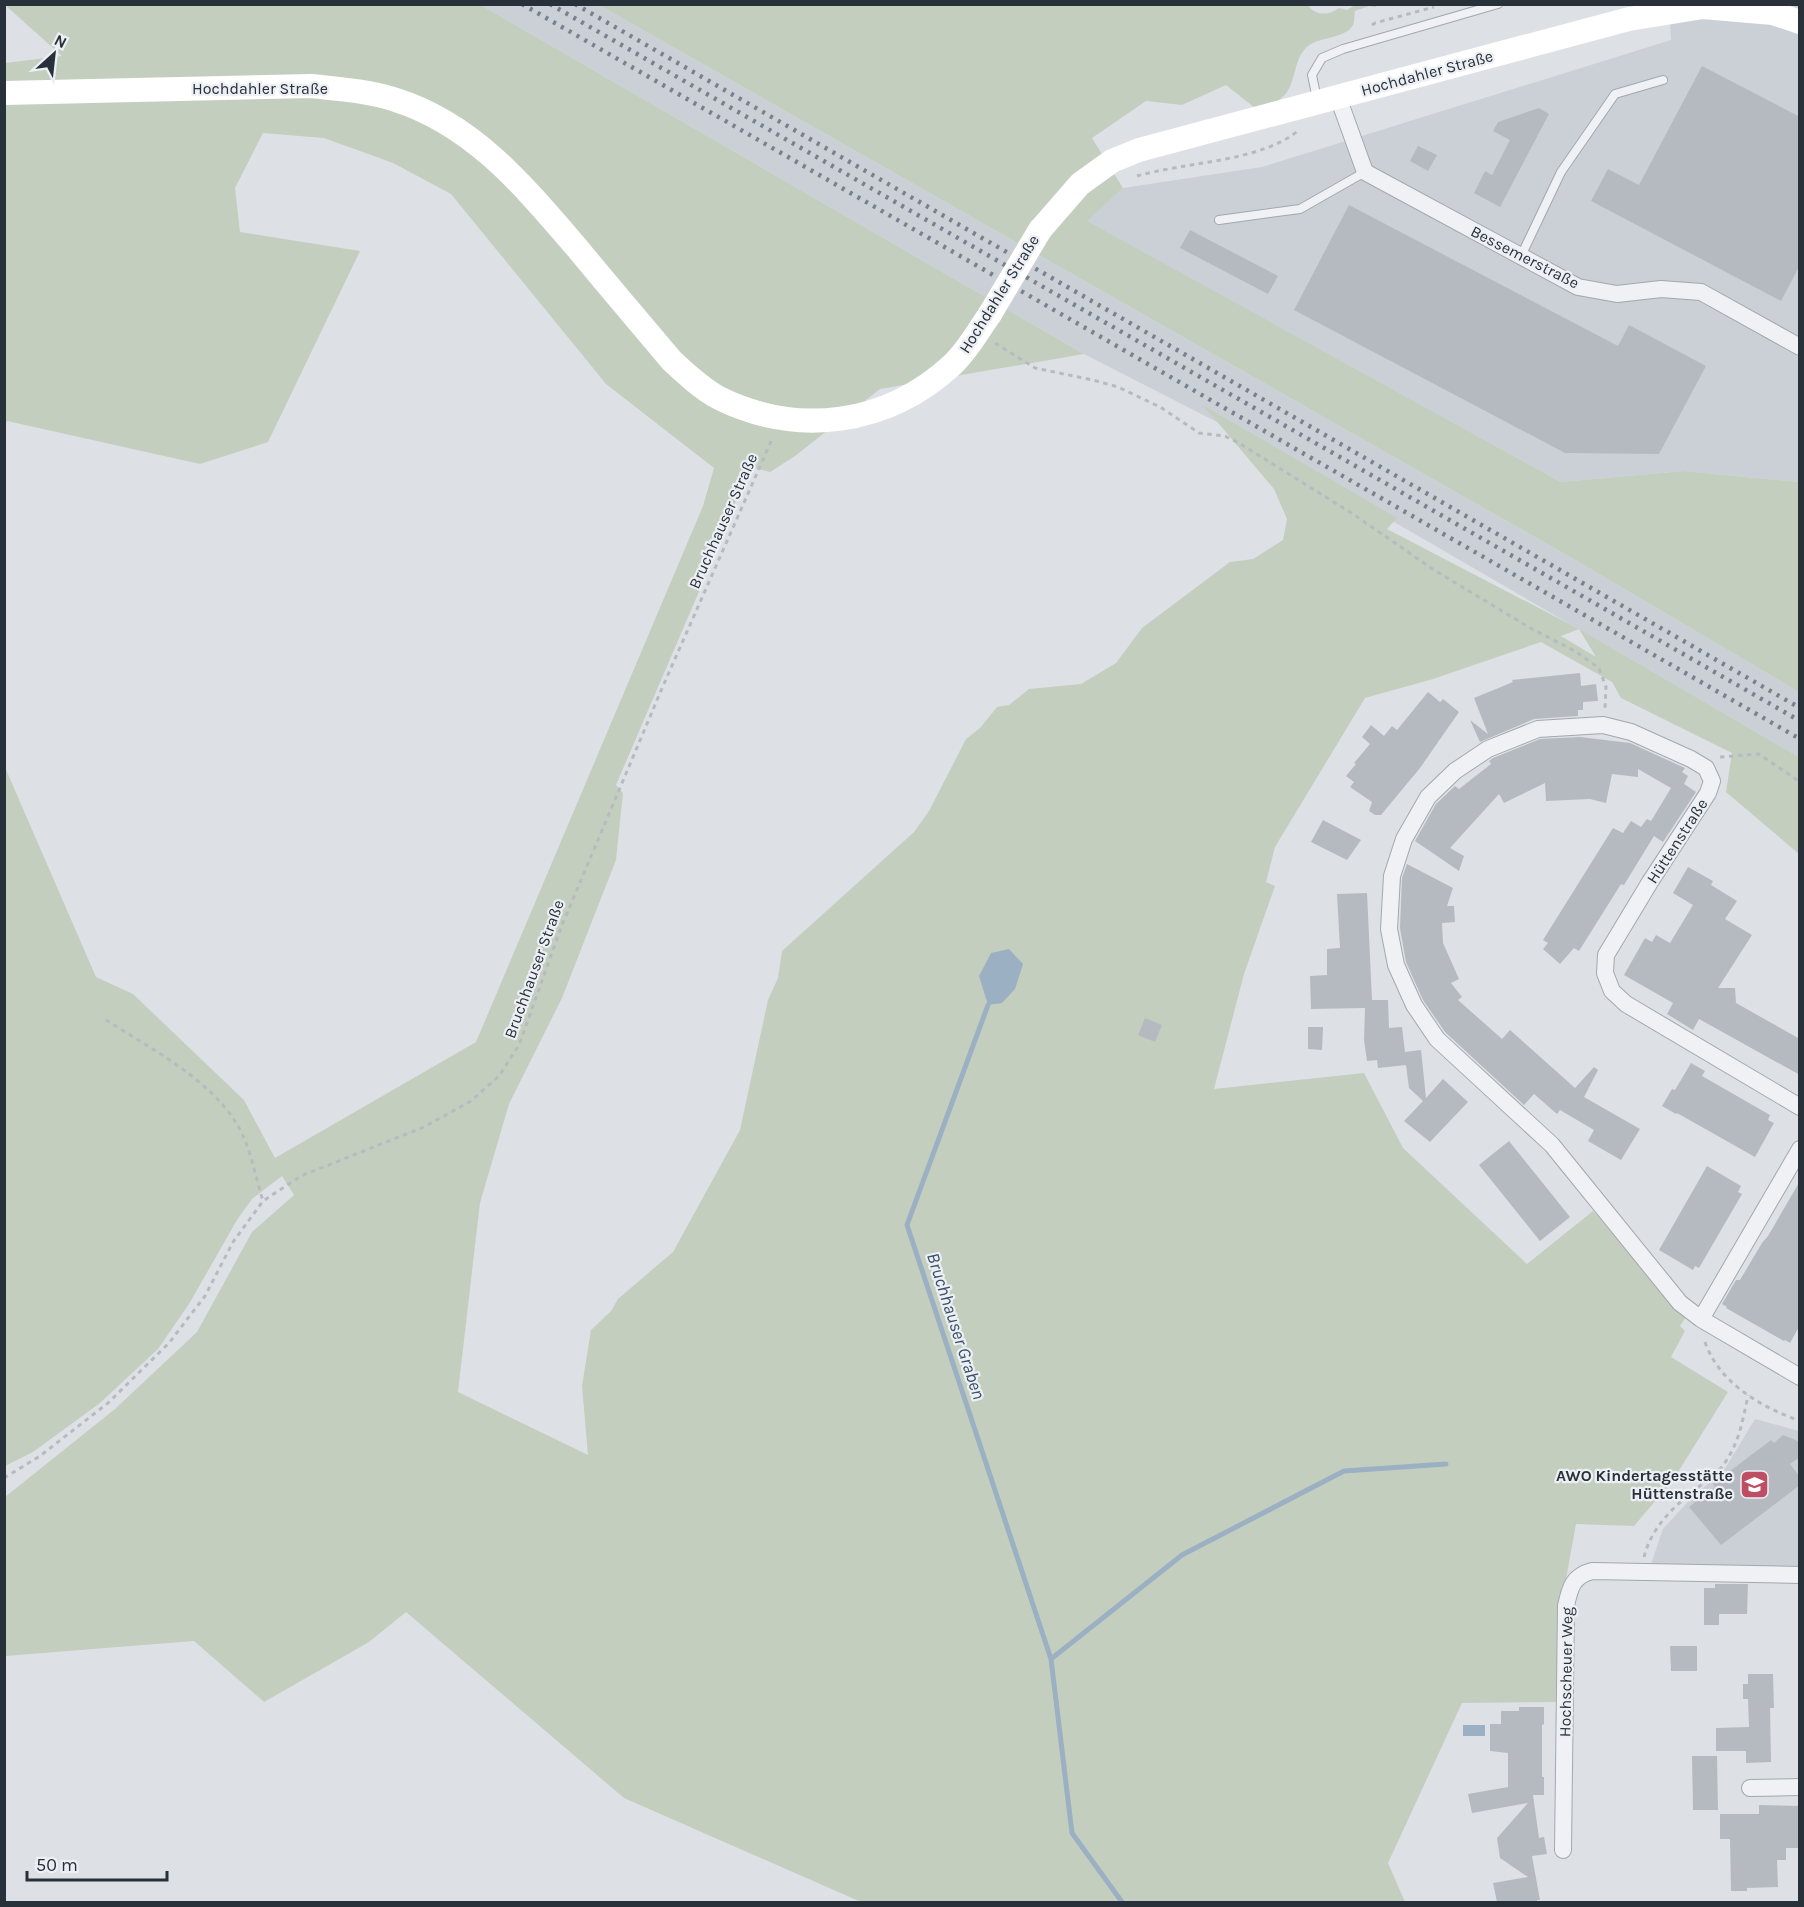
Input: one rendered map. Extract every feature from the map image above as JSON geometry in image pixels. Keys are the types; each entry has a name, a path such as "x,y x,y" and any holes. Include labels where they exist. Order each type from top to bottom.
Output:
{"main road":[{"name":"Hochdahler Straße","path":"4,93 311,86 355,91 396,100 435,117 468,136 522,184 672,361 690,378 717,397 747,409 779,418 832,420 873,412 899,401 927,386 953,364 971,343 990,314 1040,230 1080,184 1112,161 1139,150 1629,19 1703,7 1773,9 1800,22"}],"street":[{"path":"1328,100 1365,172"},
{"name":"Bessemerstraße","path":"1365,172 1578,287 1617,294 1660,289 1701,292 1800,347"},
{"name":"Hüttenstraße","path":"1800,1107 1626,1004 1612,991 1605,973 1606,955 1708,793 1712,781 1706,768 1631,732 1603,725 1538,729 1488,749 1455,771 1428,797 1404,838 1392,876 1389,929 1396,965 1414,1005 1437,1039 1552,1145 1680,1303 1701,1319 1800,1377"},
{"path":"1701,1319 1800,1149"},
{"name":"Hochscheuer Weg","path":"1563,1850 1566,1620 1570,1590 1575,1579 1583,1573 1593,1571 1800,1575"},
{"path":"1750,1788 1800,1787"}],"lane":[{"path":"1328,100 1312,75 1322,58 1342,49 1498,4"},
{"path":"1521,256 1561,172 1614,94 1663,80"},
{"path":"1219,220 1300,209 1365,172"}],"path":[{"path":"1129,178 1161,169 1246,155 1288,140 1303,127"},
{"path":"989,339 1035,368 1118,387 1160,407 1199,433 1225,436 1249,449 1353,514 1434,570 1532,629 1575,651 1599,668 1606,687 1604,717"},
{"name":"Bruchhauser Straße","path":"4,1478 40,1456 108,1403 169,1343 205,1296 233,1242 263,1201 301,1176 423,1127 471,1101 499,1076 519,1045 561,925 775,433"},
{"path":"1691,759 1759,754 1800,782"},
{"path":"106,1020 199,1081 227,1108 246,1141 263,1201"},
{"path":"1701,1319 1708,1351 1718,1367 1735,1385 1765,1406 1800,1421"},
{"path":"1642,1572 1648,1543 1666,1515 1716,1473 1729,1456 1739,1437 1748,1395"}],"shaded area":[{"path":"481,5 599,5 1577,561 1799,692 1799,757 1258,443 1084,354"},
{"path":"1669,5 1799,5 1799,482 1683,471 1561,482 1086,221 1123,188 1262,167 1671,40"},
{"name":"AWO Kindertagesstätte Hüttenstraße","path":"1755,1419 1799,1431 1799,1566 1649,1570 1663,1529 1693,1496 1723,1472"}],"green space":[{"path":"1245,4 1247,6 1249,4 1307,4 1318,13 1330,12 1339,8 1347,10 1355,5 1376,5 1376,7 1369,6 1355,11 1354,23 1350,29 1308,46 1302,52 1289,89 1275,102 1255,108 1226,85 1182,105 1146,101 1092,138 1123,188 1087,221 1561,482 1683,471 1799,482 1799,692 1577,561 599,5"},
{"path":"5,5 481,5 1084,354 880,389 795,456 770,472 746,466 731,517 616,785 623,793 616,860 562,998 509,1104 480,1203 458,1392 588,1455 582,1386 591,1330 611,1311 618,1299 673,1252 740,1130 768,1000 778,978 782,951 914,832 929,811 966,739 980,728 997,707 1009,705 1029,689 1081,684 1116,663 1142,628 1230,562 1253,559 1283,540 1287,519 1274,489 1203,405 1397,518 1387,529 1579,629 1799,757 1799,854 1726,792 1732,753 1621,698 1612,682 1541,642 1433,679 1365,698 1275,847 1266,882 1275,886 1244,974 1214,1089 1364,1073 1403,1148 1527,1264 1593,1211 1686,1317 1680,1326 1685,1331 1671,1357 1728,1392 1673,1480 1634,1526 1576,1524 1566,1579 1561,1588 1561,1702 1462,1703 1388,1863 1405,1902 861,1902 624,1798 406,1612 369,1642 264,1702 194,1641 5,1656 5,1497 115,1409 197,1332 252,1232 294,1195 282,1176 252,1199 237,1220 189,1304 158,1349 100,1403 33,1452 5,1466 4,765 96,977 133,994 244,1100 275,1158 476,1042 703,506 714,468 606,384 451,194 393,163 324,138 263,133 235,188 240,232 360,251 268,442 200,464 7,421 5,425 5,63 62,56","holes":["1579,629 1596,657 1561,636"]}],"water":[{"path":"1009,949 1023,964 1015,989 1002,1003 988,1005 979,976 991,953"},
{"path":"1463,1725 1485,1725 1485,1736 1463,1736"}],"building":[{"path":"1702,66 1800,117 1800,265 1781,301 1591,201 1608,169 1639,185"},
{"path":"1539,108 1549,114 1500,207 1474,193 1485,171 1492,175 1510,140 1493,131 1498,122"},
{"path":"1418,146 1437,155 1428,171 1410,161"},
{"path":"1349,205 1618,346 1629,325 1706,366 1659,454 1565,453 1294,310"},
{"path":"1190,230 1278,276 1268,294 1180,248"},
{"path":"1580,673 1581,686 1596,684 1598,701 1583,702 1583,710 1578,710 1578,716 1534,719 1480,742 1470,720 1488,734 1474,698 1513,682 1512,680"},
{"path":"1428,692 1440,702 1443,699 1459,712 1420,768 1381,815 1375,815 1369,811 1372,802 1350,787 1354,782 1346,776 1370,744 1362,737 1371,725 1384,736 1392,726 1397,730"},
{"path":"1580,737 1630,743 1685,768 1682,772 1688,776 1684,784 1696,792 1663,842 1654,836 1579,951 1574,948 1560,964 1543,949 1548,943 1543,940 1613,828 1623,833 1631,821 1641,827 1647,819 1651,821 1671,788 1638,769 1638,777 1612,774 1606,803 1590,799 1546,801 1545,783 1504,803 1499,794 1450,848 1464,856 1459,871 1415,841 1436,804 1455,786 1459,789 1491,764 1489,761 1493,758 1540,739"},
{"path":"1323,820 1361,840 1347,860 1311,842"},
{"path":"1407,864 1453,888 1447,906 1454,906 1455,922 1442,923 1443,943 1459,979 1451,983 1462,997 1458,1000 1502,1039 1510,1030 1575,1088 1594,1067 1598,1070 1584,1097 1640,1129 1621,1160 1588,1141 1594,1130 1560,1110 1557,1114 1534,1094 1524,1105 1445,1032 1423,1000 1406,962 1400,928 1402,878"},
{"path":"1688,867 1713,881 1711,885 1737,901 1725,919 1752,935 1718,988 1735,988 1736,1003 1800,1039 1800,1075 1699,1019 1693,1030 1667,1014 1673,1003 1624,975 1645,938 1652,942 1656,935 1670,943 1693,905 1673,893"},
{"path":"1367,893 1372,1000 1388,1000 1389,1028 1402,1027 1405,1052 1421,1050 1426,1098 1443,1079 1468,1102 1430,1142 1404,1121 1423,1101 1409,1088 1406,1065 1378,1068 1377,1060 1367,1061 1364,1040 1365,1008 1311,1009 1310,976 1327,975 1327,949 1340,948 1337,894"},
{"path":"1145,1018 1162,1025 1155,1042 1138,1035"},
{"path":"1308,1027 1323,1027 1322,1050 1308,1049"},
{"path":"1691,1063 1705,1071 1702,1076 1770,1115 1768,1120 1774,1123 1755,1157 1662,1106 1672,1089 1675,1090"},
{"path":"1509,1141 1570,1217 1540,1241 1479,1165"},
{"path":"1707,1166 1741,1186 1738,1192 1742,1194 1699,1268 1695,1266 1693,1270 1659,1250"},
{"path":"1800,1181 1800,1325 1790,1343 1722,1304 1736,1280 1740,1280 1768,1236"},
{"path":"1783,1435 1800,1442 1800,1457 1790,1464 1800,1477 1800,1485 1721,1545 1689,1507 1715,1487 1713,1484 1771,1440 1774,1443"},
{"path":"1715,1584 1748,1584 1747,1614 1719,1614 1719,1625 1704,1625 1704,1588 1715,1588"},
{"path":"1670,1646 1697,1646 1697,1671 1671,1671"},
{"path":"1748,1674 1773,1674 1774,1708 1770,1708 1771,1762 1746,1763 1746,1751 1716,1751 1716,1728 1749,1727 1748,1699 1743,1699 1743,1684 1748,1684"},
{"path":"1519,1707 1544,1707 1542,1777 1544,1777 1544,1795 1533,1795 1539,1838 1544,1837 1547,1854 1532,1856 1540,1900 1537,1902 1497,1902 1493,1883 1528,1877 1500,1858 1497,1838 1528,1803 1472,1813 1468,1794 1508,1787 1508,1753 1490,1751 1490,1724 1501,1724 1501,1711 1519,1711"},
{"path":"1692,1756 1717,1756 1718,1810 1693,1810"},
{"path":"1759,1805 1800,1806 1800,1848 1786,1848 1786,1860 1777,1860 1778,1887 1731,1891 1730,1839 1720,1839 1720,1814 1759,1814"}],"waterway":[{"name":"Bruchhauser Graben","path":"988,1005 907,1225 1051,1659 1072,1833 1122,1902"},
{"name":"Bruchhauser Graben","path":"1051,1659 1182,1555 1344,1471 1446,1464"}],"railway":[{"path":"522,4 1800,739"},
{"path":"550,4 1800,721"},
{"path":"575,4 1800,708"}],"place":[{"name":"AWO Kindertagesstätte Hüttenstraße","path":"1754,1484"}]}
